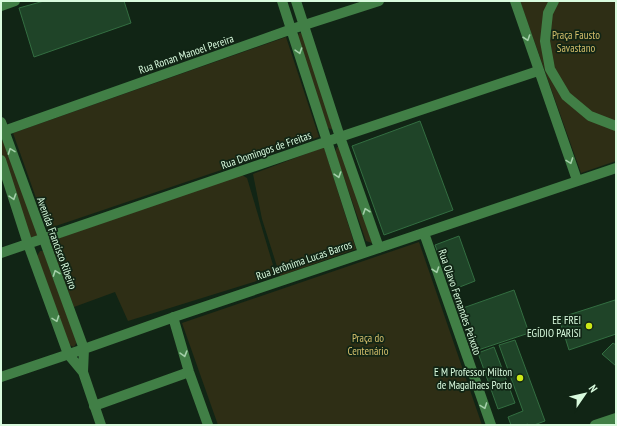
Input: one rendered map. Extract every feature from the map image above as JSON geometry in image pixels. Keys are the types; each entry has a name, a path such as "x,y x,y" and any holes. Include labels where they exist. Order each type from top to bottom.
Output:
{"street":[{"path":"1,6 15,1"},
{"path":"282,1 363,253"},
{"path":"296,1 340,137 379,248"},
{"name":"Rua Ronan Manoel Pereira","path":"2,128 379,1"},
{"path":"515,1 538,71 578,180"},
{"path":"554,1 548,13 545,41 550,69 566,96 590,116 616,126"},
{"name":"Rua Domingos de Freitas","path":"1,253 538,71"},
{"name":"Avenida Francisco Ribeiro","path":"2,128 84,349 83,372 101,425"},
{"name":"Avenida Francisco Ribeiro","path":"1,160 28,244 68,354 83,372"},
{"name":"Rua Jerônima Lucas Barros","path":"1,377 173,317 616,168"},
{"name":"Rua Olavo Fernandes Peixoto","path":"424,233 491,425"},
{"path":"50,305 65,299"},
{"path":"173,317 189,372 208,425"},
{"path":"94,406 189,372"},
{"path":"595,425 616,418"}],"green space":[{"name":"Praça Fausto Savastano","path":"520,1 616,1 616,161 581,173"},
{"path":"299,33 303,33 334,130 328,128 297,39"},
{"path":"286,37 319,137 47,229 13,133"},
{"path":"2,141 5,142 38,235 33,238 30,236 1,152"},
{"path":"324,147 356,249 280,276 262,219 253,174"},
{"path":"337,147 341,147 372,243 366,241 335,152"},
{"path":"242,175 247,178 276,275 128,321 115,292 74,307 50,241"},
{"name":"Praça do Centenário","path":"419,242 482,425 218,425 182,323"},
{"path":"40,251 43,251 77,342 74,347 69,345 37,256"}],"building":[{"path":"44,1 124,1 131,23 34,57 19,8"},
{"path":"420,121 453,210 384,235 352,146"},
{"path":"459,236 475,281 452,290 435,245"},
{"path":"514,290 529,333 478,350 463,308"},
{"name":"EE FREI EGÍDIO PARISI","path":"615,300 616,334 569,350 559,318"},
{"name":"E M Professor Milton de Magalhaes Porto","path":"515,340 545,421 534,425 511,425 508,417 523,411 499,345"},
{"name":"EE FREI EGÍDIO PARISI","path":"613,343 616,345 616,366 602,354"},
{"name":"E M Professor Milton de Magalhaes Porto","path":"494,347 515,403 498,409 478,353"}],"place":[{"name":"EE FREI EGÍDIO PARISI","path":"589,326"},
{"name":"E M Professor Milton de Magalhaes Porto","path":"520,378"}]}
